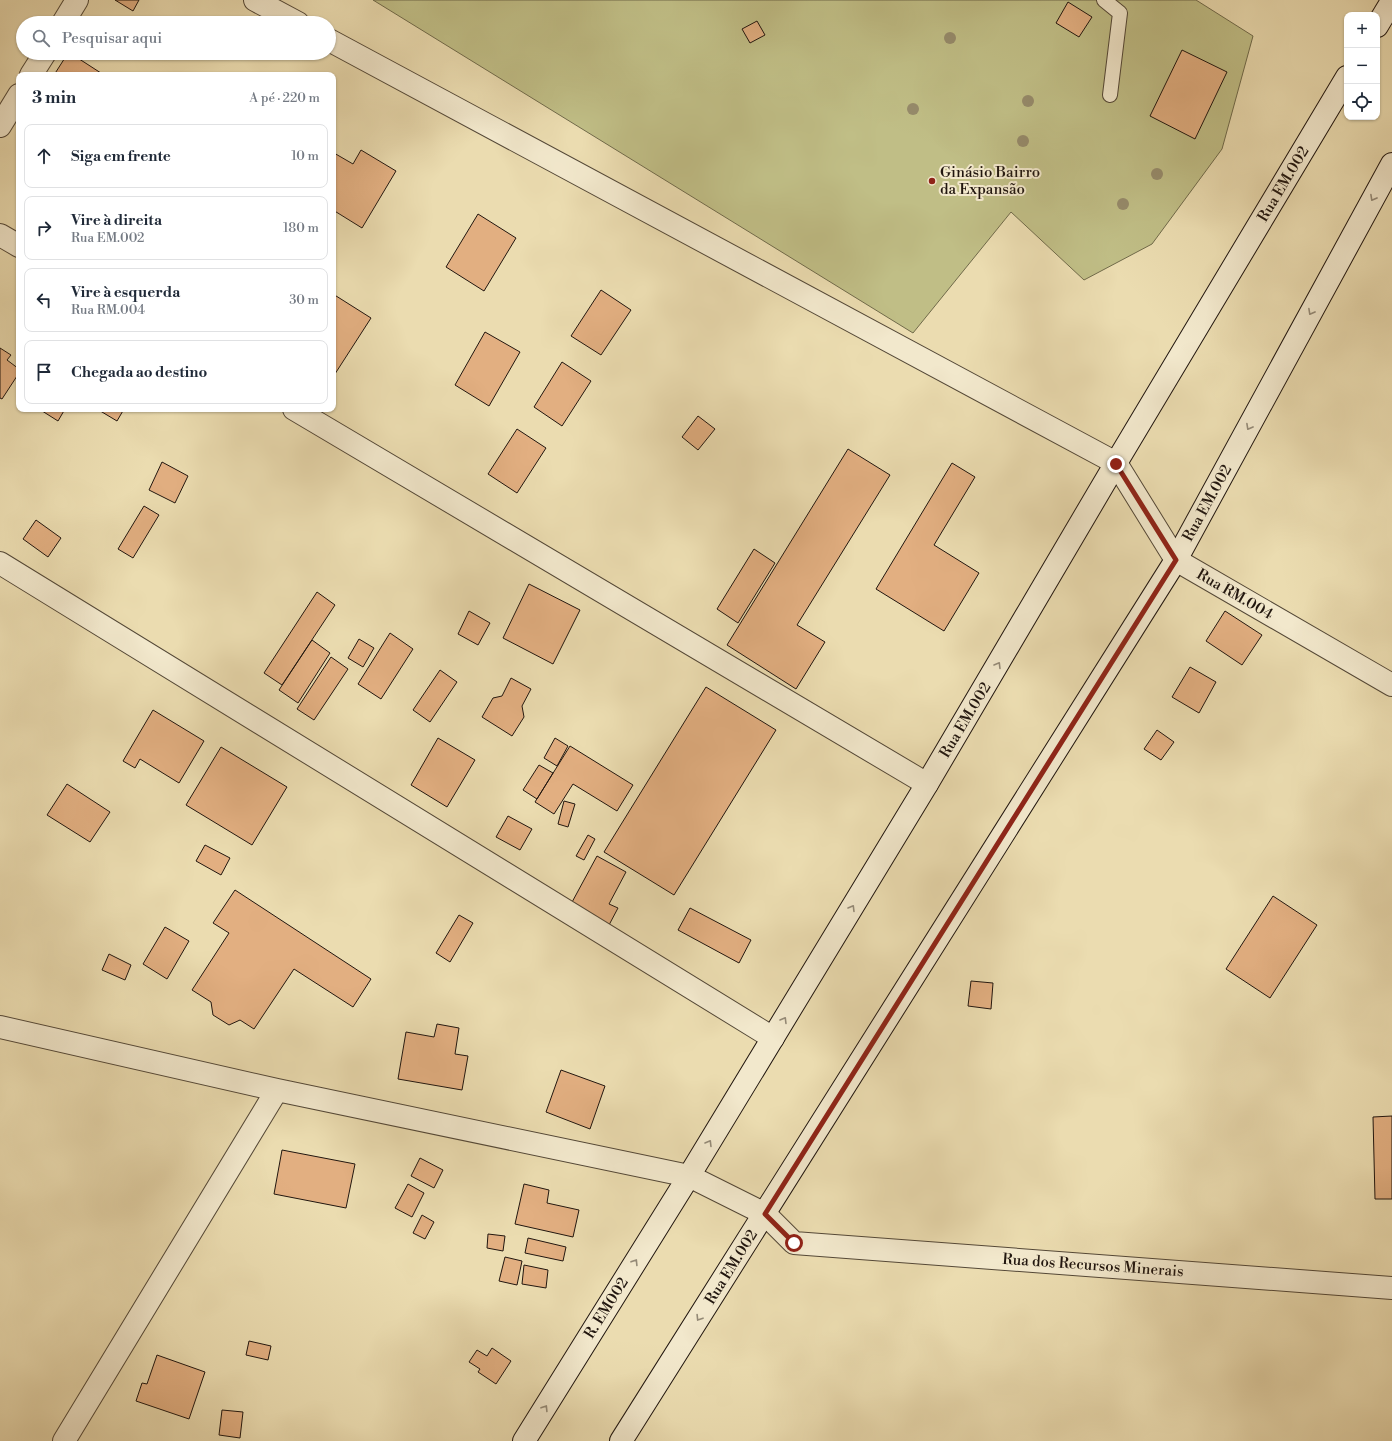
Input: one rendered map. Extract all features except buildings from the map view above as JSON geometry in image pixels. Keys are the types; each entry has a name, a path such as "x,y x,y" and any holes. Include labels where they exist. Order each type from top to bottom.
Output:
{"street":[{"path":"67,16 77,0"},
{"path":"255,0 285,16"},
{"path":"1380,21 1392,1"},
{"path":"336,44 1116,464"},
{"path":"33,72 41,60"},
{"name":"Rua EM.002","path":"689,1176 927,784 1344,82"},
{"path":"0,126 16,100"},
{"name":"Rua EM.002","path":"621,1441 1176,560 1392,164"},
{"path":"0,235 16,244"},
{"path":"299,412 927,784"},
{"name":"Rua RM.004","path":"1116,464 1176,560 1392,685"},
{"path":"0,563 773,1038"},
{"path":"0,1027 277,1090 689,1176 765,1214"},
{"path":"64,1441 277,1090"},
{"name":"R. EM002","path":"524,1441 689,1176"},
{"name":"Rua dos Recursos Minerais","path":"765,1214 794,1243 1392,1288"}],"lane":[{"path":"1104,0 1120,13 1110,95"}],"shaded area":[{"name":"Ginásio Bairro da Expansão","path":"373,0 1196,0 1253,36 1222,149 1152,244 1084,280 1011,212 913,333"}],"place":[{"name":"Ginásio Bairro da Expansão","path":"932,181"}],"route":[{"path":"794,1243 765,1214 1176,560 1116,464"}]}
